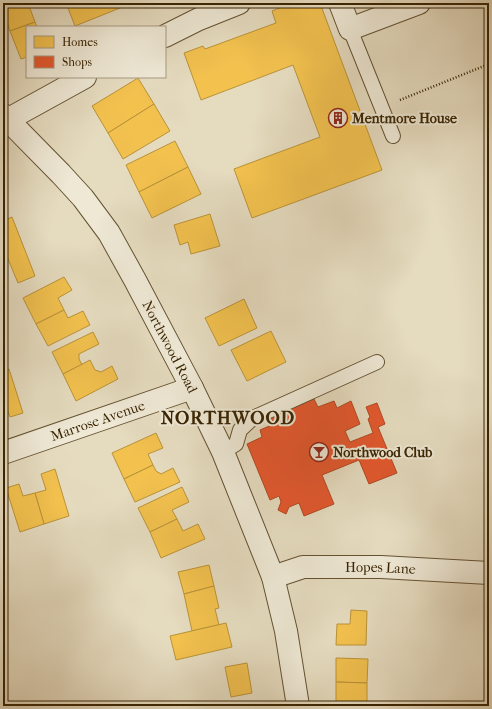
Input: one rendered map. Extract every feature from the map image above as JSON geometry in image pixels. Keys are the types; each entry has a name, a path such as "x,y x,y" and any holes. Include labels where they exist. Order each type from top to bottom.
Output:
{"street":[{"path":"166,36 199,19 239,3"},
{"path":"340,3 350,29 419,3"},
{"path":"5,118 83,78"},
{"name":"Northwood Road","path":"5,118 83,198 108,233 135,280 192,388 223,452 273,577 286,631 298,706"},
{"name":"Marrose Avenue","path":"3,453 192,388"},
{"name":"Hopes Lane","path":"273,577 302,568 381,567 489,573"}],"lane":[{"path":"350,29 393,136"},
{"path":"223,452 236,444 240,430 253,418 377,362"}],"path":[{"path":"382,107 489,64"}],"building: Homes":[{"path":"3,3 28,3 35,22 10,31 3,12"},
{"path":"66,3 129,3 130,4 75,26"},
{"name":"Mentmore House","path":"292,3 320,3 382,170 252,218 234,169 320,137 293,65 201,100 184,53 203,46 205,49 276,23 272,11"},
{"path":"35,22 37,26 26,26 26,57 21,59 10,31"},
{"path":"138,78 154,104 108,133 92,106"},
{"path":"154,104 170,131 123,159 108,133"},
{"path":"175,141 188,167 139,192 126,165"},
{"path":"188,167 201,194 152,218 139,192"},
{"path":"210,214 220,246 191,254 188,242 180,245 174,225"},
{"path":"12,217 35,276 18,283 3,247 3,221"},
{"path":"64,277 72,290 58,298 64,310 36,324 23,298"},
{"path":"244,299 257,328 219,346 205,318"},
{"path":"64,310 68,318 83,311 90,325 48,346 36,324"},
{"path":"271,331 286,362 247,381 231,350"},
{"path":"93,332 99,344 79,354 79,359 82,365 63,374 52,352"},
{"path":"90,360 95,370 101,372 112,366 118,379 76,401 63,374"},
{"path":"9,369 23,413 10,417 5,404 3,405 3,371"},
{"path":"156,433 163,448 148,454 153,465 124,479 112,453"},
{"path":"153,465 156,471 161,474 173,468 180,482 135,502 124,479"},
{"path":"55,469 69,516 44,524 35,493 46,490 41,474"},
{"path":"19,484 23,496 35,493 44,524 20,532 6,488"},
{"path":"182,487 189,502 172,510 177,519 150,532 138,508"},
{"path":"177,519 183,531 198,524 205,539 161,558 150,532"},
{"path":"209,565 214,586 184,594 178,572"},
{"path":"214,586 219,608 215,609 219,625 192,631 184,594"},
{"path":"351,610 367,611 366,645 336,645 337,624 350,624"},
{"path":"226,623 232,647 176,660 170,636"},
{"path":"336,658 368,659 367,683 336,682"},
{"path":"247,663 252,693 231,697 225,667"},
{"path":"336,682 367,683 367,706 336,706"}],"building: Shops":[{"name":"Northwood Club","path":"314,399 318,407 334,401 337,408 351,401 360,424 345,431 350,442 373,433 368,419 370,417 366,407 377,403 385,424 378,427 397,473 369,484 359,460 322,475 334,504 304,516 299,503 289,507 286,514 278,510 281,502 279,496 270,500 247,444 262,437 260,430 274,424 271,418"}],"place":[{"name":"Mentmore House","path":"338,118"},
{"name":"Northwood Club","path":"319,452"}],"district":[{"name":"NORTHWOOD","path":"228,418"}]}
